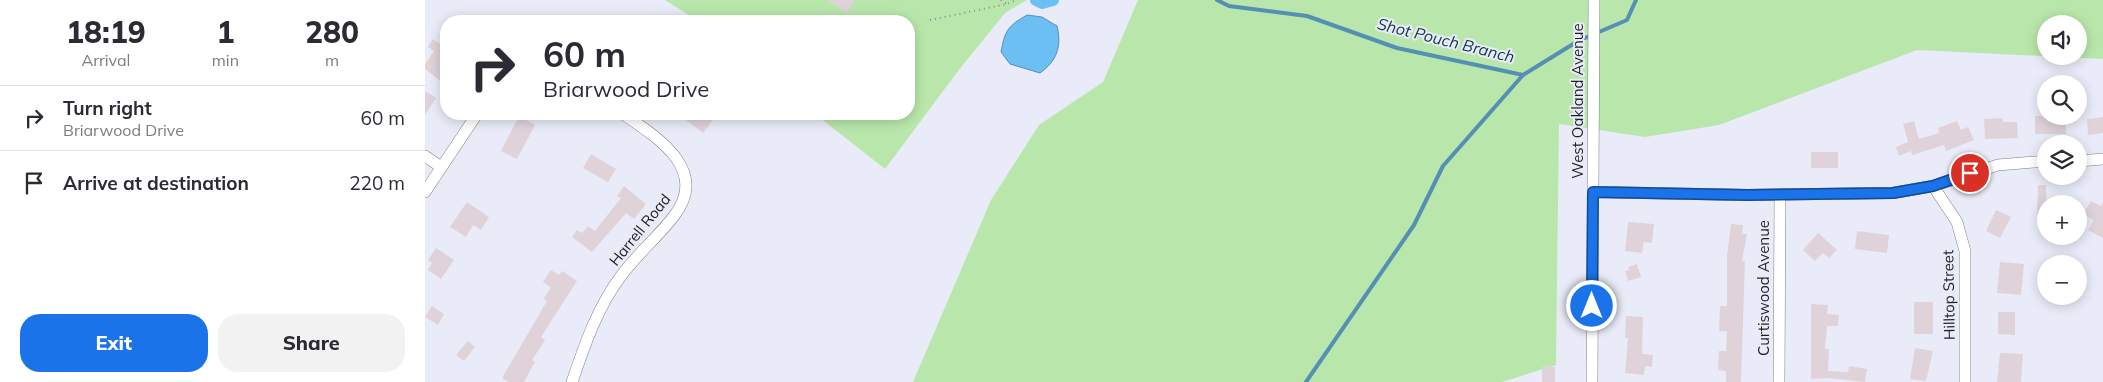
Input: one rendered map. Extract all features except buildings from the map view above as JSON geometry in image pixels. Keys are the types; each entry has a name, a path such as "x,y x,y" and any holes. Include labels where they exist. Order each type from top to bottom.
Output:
{"street":[{"name":"West Oakland Avenue","path":"1592,382 1594,0"},
{"path":"425,192 473,120"},
{"name":"Harrell Road","path":"572,382 592,324 603,304 623,273 674,216 686,191 684,173 671,151 659,139 632,120"},
{"path":"425,156 441,167"},
{"path":"2087,160 2103,159"},
{"path":"1593,192 1893,193 1933,186 1998,165 2037,162"},
{"name":"Hilltop Street","path":"1933,186 1957,222 1965,251 1965,382"},
{"name":"Curtiswood Avenue","path":"1779,382 1780,194"}],"path":[{"path":"1001,0 1007,4"},
{"path":"930,20 1015,1"}],"green space":[{"path":"665,0 1027,0 1005,13 958,71 885,169 823,120 915,120 915,15 689,15"},
{"path":"1138,0 2103,0 2103,59 2087,58 2087,15 2037,15 2037,56 1917,50 1719,125 1645,137 1559,124 1556,365 1502,382 913,382 991,200 1039,125 1103,82"}],"water":[{"path":"1027,15 1042,17 1057,26 1059,40 1057,52 1051,63 1040,73 1010,64 1001,52 1008,29"}],"waterway":[{"name":"Shot Pouch Branch","path":"1036,0 1042,3 1053,0"},
{"name":"Shot Pouch Branch","path":"1217,0 1229,6 1307,16 1397,48 1523,75"},
{"path":"1306,382 1414,225 1443,166 1523,75 1578,41 1627,20 1636,0"}],"route":[{"path":"1592,306 1593,192 1748,195 1893,193 1911,192 1970,173"}]}
